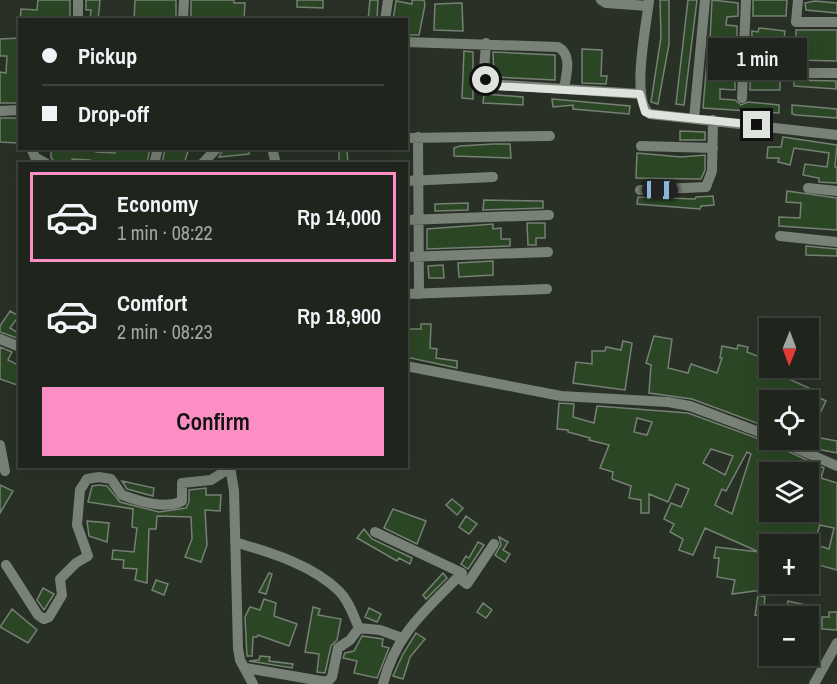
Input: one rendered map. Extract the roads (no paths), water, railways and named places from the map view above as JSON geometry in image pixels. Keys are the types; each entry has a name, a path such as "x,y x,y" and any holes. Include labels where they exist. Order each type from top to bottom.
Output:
{"street":[{"path":"78,0 78,18"},
{"path":"183,18 184,0"},
{"path":"385,18 388,0"},
{"path":"601,0 606,3 649,3 640,94 645,112 837,135"},
{"path":"694,119 705,0"},
{"path":"742,98 746,0"},
{"path":"798,0 796,22 837,22"},
{"path":"408,42 558,47 563,49 568,59 564,89"},
{"path":"486,43 484,70 488,84 640,94"},
{"path":"744,67 795,73 837,74"},
{"path":"0,111 18,110"},
{"path":"640,190 706,187 712,171 713,120"},
{"path":"419,294 419,256 412,220 412,137 550,136"},
{"path":"641,146 713,148"},
{"path":"32,150 34,157 43,162"},
{"path":"204,162 215,150"},
{"path":"412,181 493,177"},
{"path":"808,188 837,191"},
{"path":"412,220 549,215"},
{"path":"780,236 837,242"},
{"path":"408,257 548,252"},
{"path":"408,294 548,289"},
{"path":"0,339 18,346"},
{"path":"408,366 561,396 668,402 690,406 759,432"},
{"path":"0,445 5,471"},
{"path":"800,450 837,466"},
{"path":"6,565 36,612 46,618 62,595 60,579 76,563 88,556 77,525 80,490 87,479 99,477 111,479 122,495 148,503 175,504 182,501 182,483 211,480 229,468"},
{"path":"230,468 238,648 240,660 253,684"},
{"path":"375,532 448,564 462,573 410,625 389,662 383,684"},
{"path":"235,542 283,556 339,591 348,603 359,628"},
{"path":"458,577 467,584 494,544"},
{"path":"359,628 380,630 402,638"},
{"path":"246,669 330,681 338,648 350,640 359,628"},
{"path":"814,684 837,643"}]}
